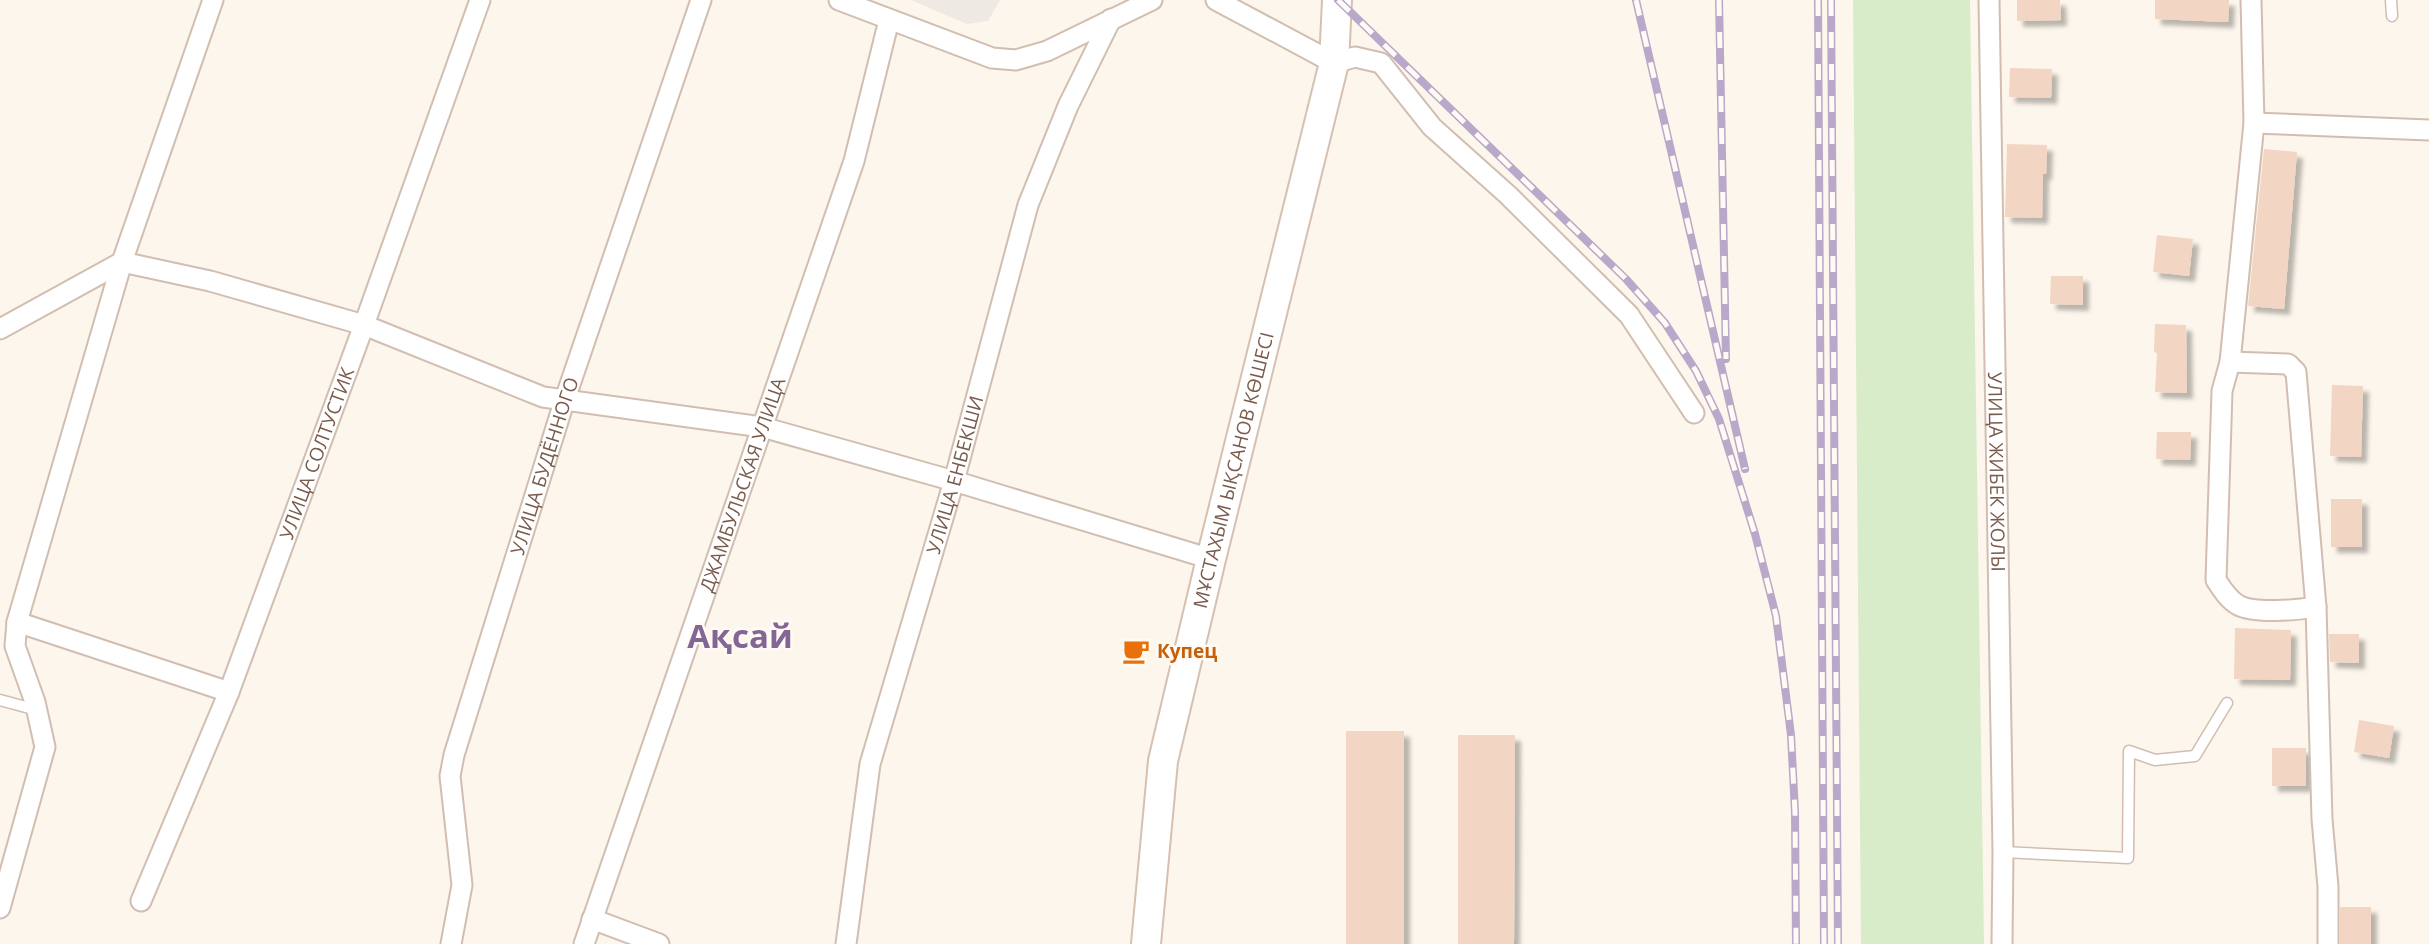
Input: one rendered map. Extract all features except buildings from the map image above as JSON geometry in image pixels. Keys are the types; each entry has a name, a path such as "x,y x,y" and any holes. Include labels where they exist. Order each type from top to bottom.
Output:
{"main road":[{"name":"МҰСТАХЫМ ЫҚСАНОВ КӨШЕСІ","path":"1146,944 1163,761 1210,559 1334,63 1337,0"}],"street":[{"path":"1,902 45,747 37,710 15,646 17,622 122,262 213,0"},
{"name":"УЛИЦА СОЛТУСТИК","path":"141,901 229,692 480,0"},
{"name":"УЛИЦА БУДЁННОГО","path":"451,944 462,885 450,776 454,755 564,402 701,0"},
{"path":"838,0 992,58 1016,61 1047,51 1152,0"},
{"path":"1216,0 1334,63 1355,57 1381,62 1433,127 1508,195 1629,315 1694,413"},
{"name":"УЛИЦА ЖИБЕК ЖОЛЫ","path":"1989,0 2003,852 2002,944"},
{"path":"2251,0 2254,123 2230,362 2222,391 2216,580 2226,595 2240,606 2283,611 2316,607"},
{"name":"УЛИЦА ЕНБЕКШИ","path":"846,944 870,764 954,481 1028,205 1068,106 1111,19"},
{"name":"ДЖАМБУЛЬСКАЯ УЛИЦА","path":"584,944 854,160 889,20"},
{"path":"2254,123 2429,130"},
{"path":"0,329 122,262 210,281 364,325 543,397 564,402 762,427 954,481 1210,559"},
{"path":"2230,362 2288,363 2296,372 2316,607 2328,944"},
{"path":"17,622 229,692"},
{"path":"592,919 659,944"}],"lane":[{"path":"2391,0 2392,16"},
{"path":"0,700 37,710"},
{"path":"2003,852 2128,858 2129,751 2155,760 2195,756 2227,704"}],"shaded area":[{"path":"911,0 1000,0 988,21 967,24"}],"green space":[{"path":"1853,0 1970,0 1984,944 1861,944"}],"railway":[{"path":"1338,0 1626,279 1665,323 1696,371 1719,419 1755,534 1776,616 1791,735 1795,812 1796,944"},
{"path":"1636,0 1745,469"},
{"path":"1719,0 1726,359"},
{"path":"1818,0 1824,944"},
{"path":"1831,0 1838,944"}],"place":[{"name":"Купец","path":"1136,651"}],"district":[{"name":"Ақсай","path":"740,636"}]}
